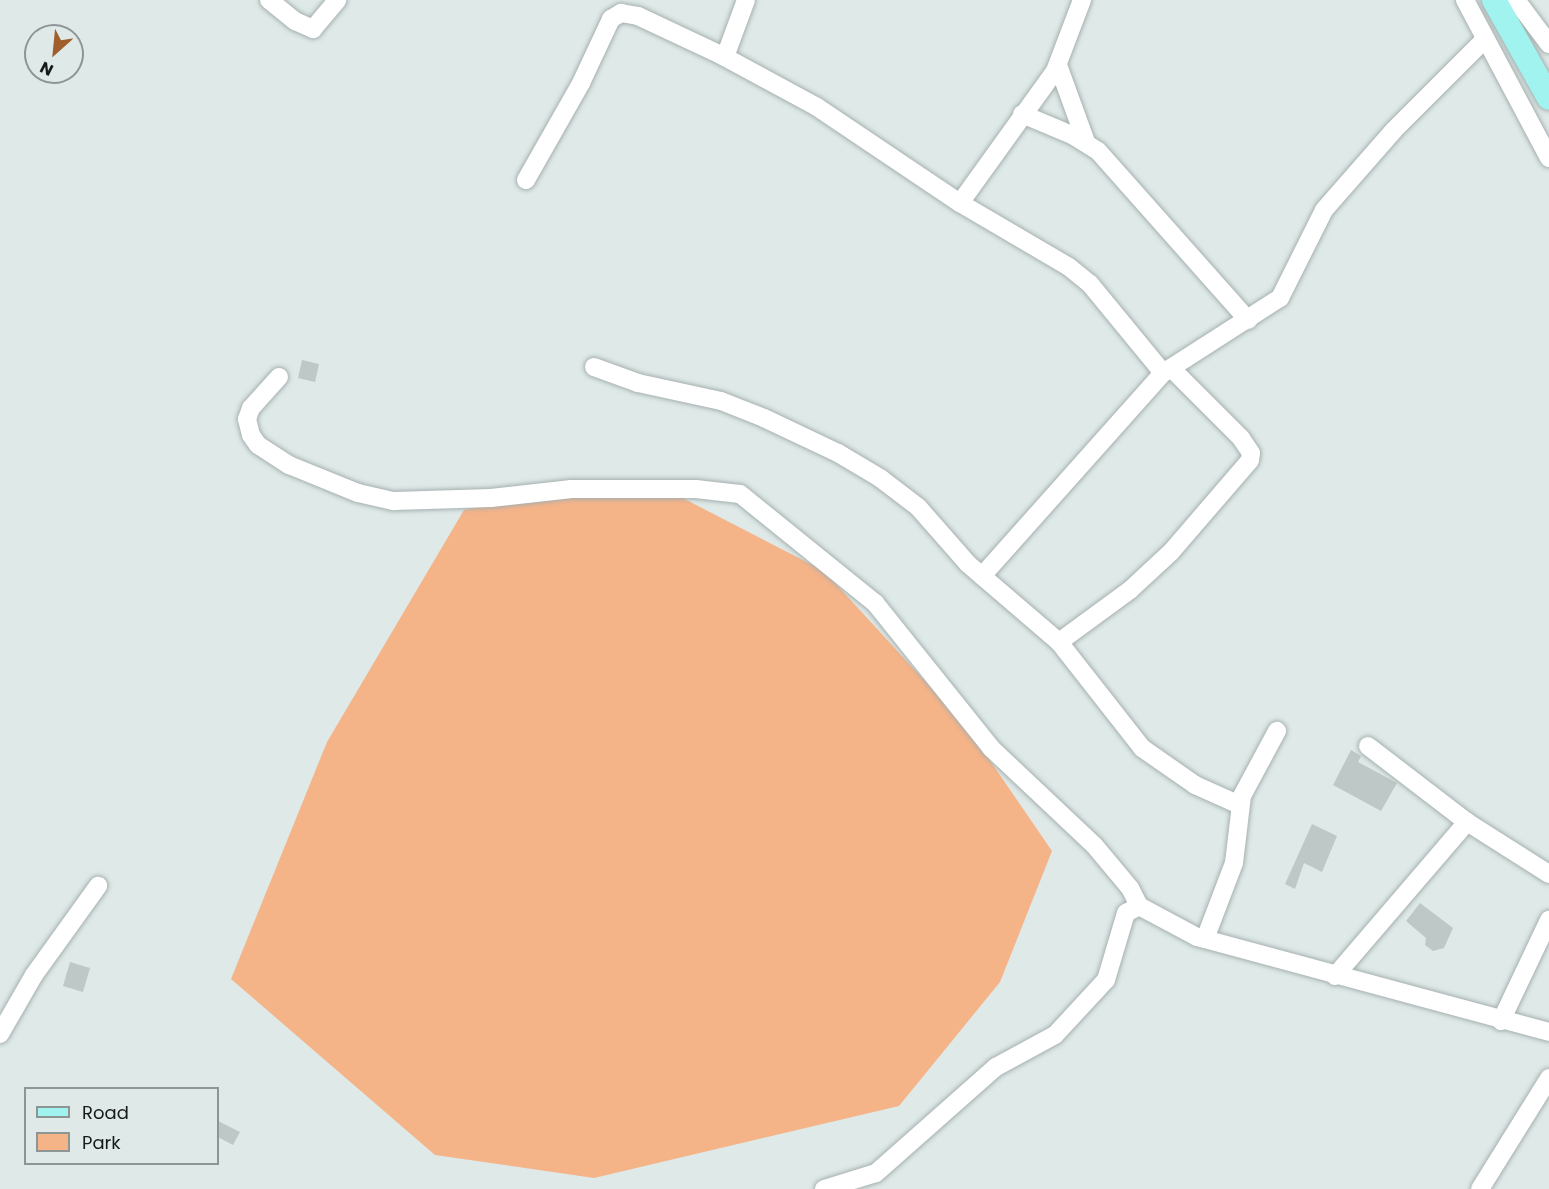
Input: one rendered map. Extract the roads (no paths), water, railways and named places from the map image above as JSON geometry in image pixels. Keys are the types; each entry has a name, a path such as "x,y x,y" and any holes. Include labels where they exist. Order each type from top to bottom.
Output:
{"main road":[{"path":"1494,0 1549,98"}],"street":[{"path":"269,0 295,21 313,29 337,0"},
{"path":"725,57 746,0"},
{"path":"960,203 1058,65 1082,0"},
{"path":"1464,0 1549,158"},
{"path":"1516,0 1549,44"},
{"path":"526,180 581,83 605,27 616,15 638,16 725,57 841,122 960,203 1080,275 1167,370 1241,438 1251,453 1250,460 1171,552 1130,590 1059,642"},
{"path":"982,576 1167,370 1248,320 1282,295 1324,210 1394,130 1485,39"},
{"path":"1058,65 1086,142"},
{"path":"1022,114 1086,142 1108,161 1248,320"},
{"path":"594,367 638,383 721,401 838,453 918,507 982,576 1059,642 1142,748 1195,785 1240,805"},
{"path":"279,377 251,408 247,419 251,435 258,445 289,465 358,493 394,501 491,498 571,489 696,489 740,494 875,603 984,740 1086,837 1130,888 1139,906 1158,913 1185,933 1549,1032"},
{"path":"1205,939 1234,863 1240,805 1277,731"},
{"path":"1368,746 1467,822 1549,874"},
{"path":"1335,975 1467,822"},
{"path":"0,1034 34,975 98,886"},
{"path":"824,1189 876,1173 996,1067 1055,1035 1107,980 1126,913 1139,906"},
{"path":"1501,1020 1549,920"},
{"path":"1480,1189 1549,1078"}]}
